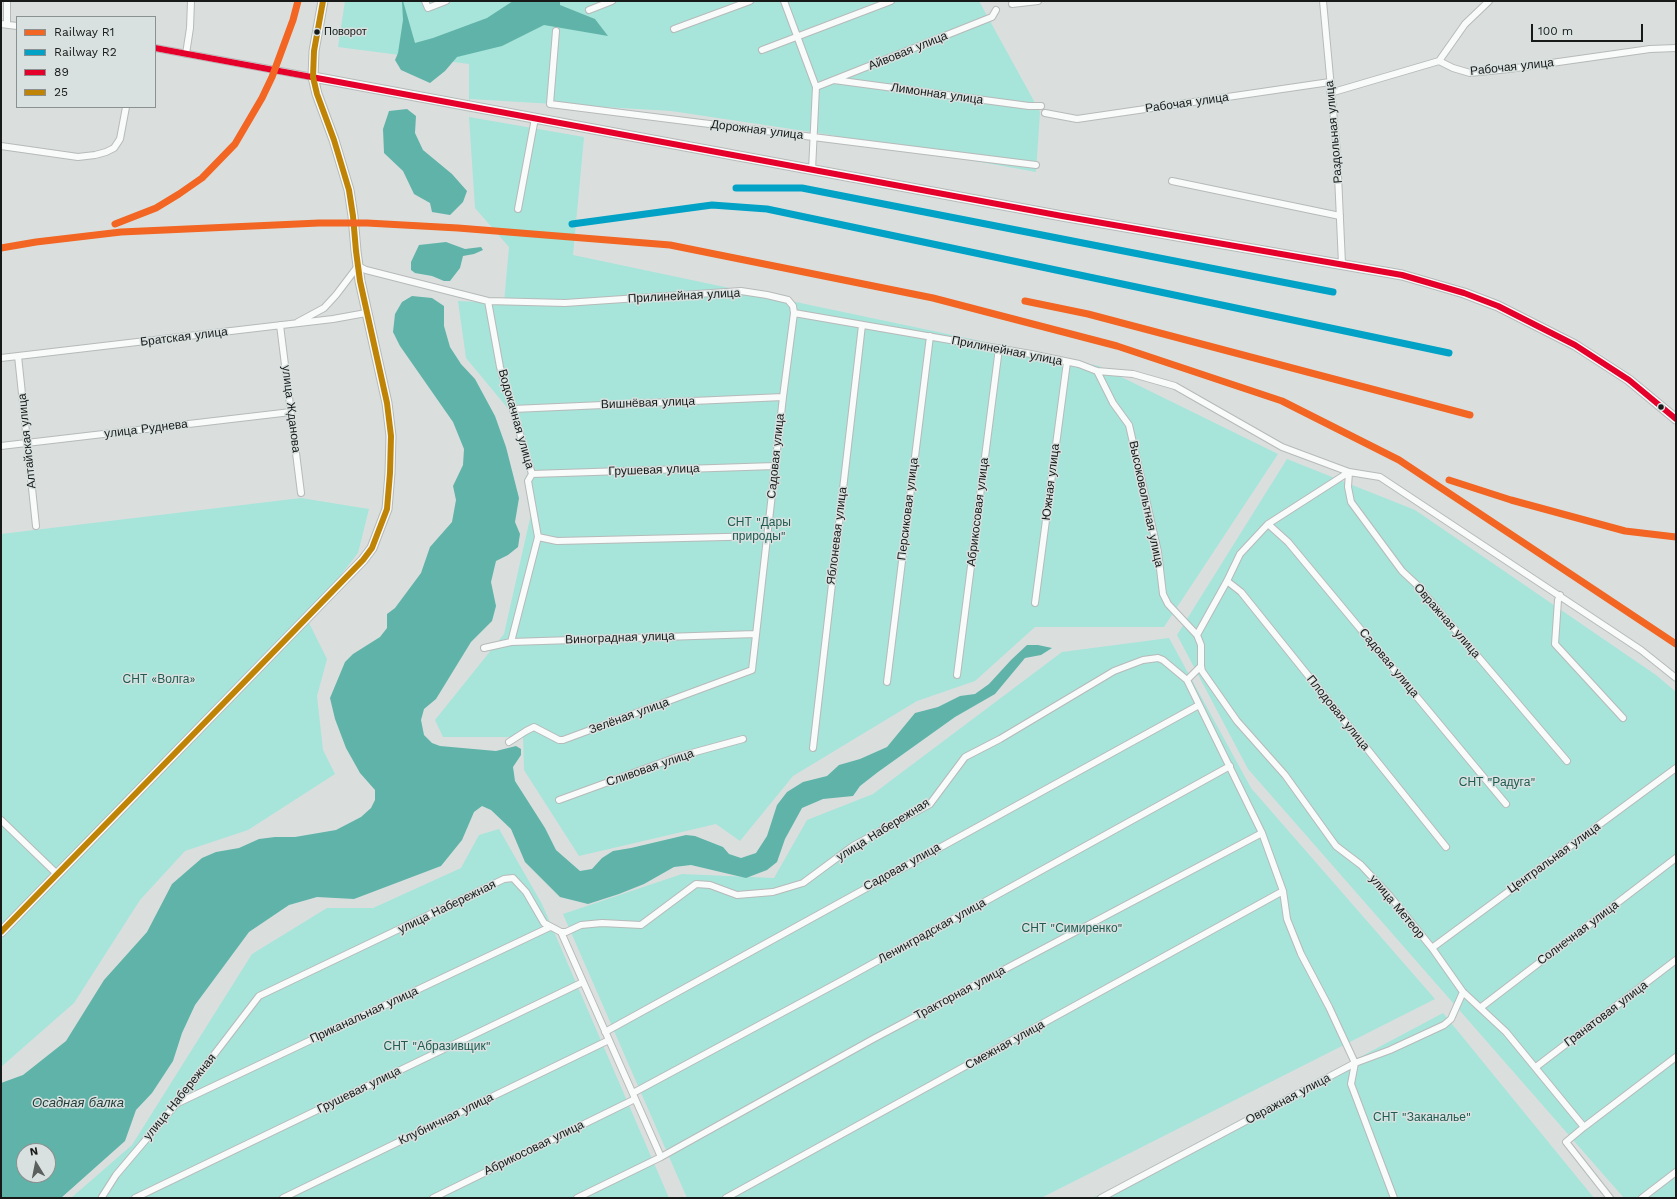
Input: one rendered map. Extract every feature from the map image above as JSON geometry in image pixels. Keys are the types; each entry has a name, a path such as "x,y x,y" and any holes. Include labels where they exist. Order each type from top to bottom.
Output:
{"street":[{"path":"7,1 3,24 16,26"},
{"path":"186,54 190,28 191,1"},
{"path":"1,932 363,560 372,548 387,509 391,436 387,403 366,313 358,266 349,190 334,140 317,94 313,77 314,51 322,1"},
{"path":"425,1 428,8 446,1"},
{"path":"589,10 612,1"},
{"path":"674,29 750,1"},
{"path":"784,1 816,87 812,170"},
{"path":"762,50 891,1"},
{"path":"1012,4 1038,1"},
{"name":"Раздольная улица","path":"1323,1 1330,93 1337,153 1342,264"},
{"path":"1330,93 1439,61 1465,24 1489,1"},
{"name":"Айвовая улица","path":"816,87 992,17 996,10"},
{"name":"Дорожная улица","path":"556,31 550,104 1036,165"},
{"path":"156,48 1062,216 1342,264 1402,276 1464,293 1498,306 1592,354 1629,380 1676,419"},
{"name":"Рабочая улица","path":"1439,61 1453,68 1470,73 1650,49 1676,48"},
{"name":"Лимонная улица","path":"834,80 1029,106 1041,106"},
{"name":"Рабочая улица","path":"1046,113 1077,119 1330,82"},
{"path":"1,146 78,157 106,152 114,148 120,140 126,108"},
{"path":"518,209 536,118"},
{"path":"1172,181 1340,216"},
{"path":"298,322 324,308 358,266"},
{"name":"Прилинейная улица","path":"358,266 366,270 488,301 565,303 741,291 767,294 788,300 793,306 794,313 999,348 1097,370 1133,374 1175,386 1282,448 1349,472 1380,477 1641,650 1676,678"},
{"name":"Водокачная улица","path":"488,301 500,367 532,474 528,481 538,537 511,642"},
{"name":"Братская улица","path":"1,358 333,319 366,313"},
{"name":"Садовая улица","path":"752,670 782,397 794,313"},
{"name":"улица Жданова","path":"280,325 301,493"},
{"name":"Яблоневая улица","path":"813,748 862,325"},
{"name":"Персиковая улица","path":"887,682 930,336"},
{"name":"Абрикосовая улица","path":"957,675 999,348"},
{"name":"Алтайская улица","path":"18,356 36,526"},
{"name":"Южная улица","path":"1035,603 1066,362"},
{"name":"Высоковольтная улица","path":"1097,370 1113,403 1128,425 1158,552 1164,594 1168,604 1198,634"},
{"name":"Вишнёвая улица","path":"513,409 782,397"},
{"name":"улица Руднева","path":"1,446 291,412"},
{"name":"Грушевая улица","path":"532,474 775,466"},
{"path":"1349,472 1268,524 1240,554 1198,634 1201,645 1201,666 1187,680 1262,833 1282,891 1287,919 1301,954 1355,1063 1351,1084 1394,1198"},
{"name":"Овражная улица","path":"1349,472 1348,487 1351,502 1402,571 1417,585 1567,761"},
{"name":"Садовая улица","path":"1268,524 1288,542 1506,804"},
{"path":"538,537 557,541 767,536"},
{"name":"Плодовая улица","path":"1227,581 1241,592 1446,848"},
{"path":"1560,596 1558,600 1555,644 1623,718"},
{"name":"Виноградная улица","path":"484,648 511,642 756,634"},
{"name":"улица Набережная","path":"102,1197 116,1175 176,1103 259,996 504,879 514,878 526,892 544,923 561,932 566,932 581,925 602,922 641,925 696,884 710,885 737,895 773,892 803,883 852,846 930,804 966,757 1000,739 1114,671 1143,660 1158,658 1163,660 1187,680"},
{"name":"улица Метеор","path":"1201,666 1202,671 1237,721 1285,775 1336,846 1351,856 1389,895 1432,948 1463,992 1506,1032 1536,1067 1584,1128"},
{"name":"Зелёная улица","path":"509,742 534,727 563,740 752,670"},
{"name":"Садовая улица","path":"605,1032 1199,705"},
{"name":"Сливовая улица","path":"559,800 677,757 743,739"},
{"name":"Ленинградская улица","path":"634,1096 1230,766"},
{"name":"Центральная улица","path":"1432,948 1676,768"},
{"path":"1,820 58,875"},
{"name":"Тракторная улица","path":"661,1157 873,1039 1262,833"},
{"name":"Солнечная улица","path":"1480,1008 1676,858"},
{"name":"Смежная улица","path":"726,1198 1282,891"},
{"name":"Приканальная улица","path":"176,1103 550,927"},
{"path":"561,932 661,1157 577,1198"},
{"name":"Гранатовая улица","path":"1536,1067 1676,960"},
{"name":"Грушевая улица","path":"135,1198 583,982"},
{"name":"Овражная улица","path":"1101,1198 1355,1063 1390,1050 1444,1025 1451,1019 1463,992"},
{"name":"Клубничная улица","path":"283,1198 609,1040"},
{"path":"1610,1198 1566,1142 1676,1057"},
{"name":"Абрикосовая улица","path":"433,1198 634,1096"},
{"path":"1642,1198 1676,1172"}],"green space":[{"path":"345,1 979,1 1040,112 1036,172 825,134 671,111 470,99 469,117 469,64 338,47"},
{"name":"СНТ \"Дары природы\"","path":"469,117 584,137 573,255 1099,366 1278,454 1164,627 1035,627 975,681 917,701 793,776 740,841 716,824 579,856 524,770 523,737 443,737 435,720 504,634 531,514 529,474 510,411 466,358 458,301 504,303 509,247 475,208"},
{"name":"СНТ \"Радуга\"","path":"1287,459 1415,510 1656,675 1676,692 1676,1198 1624,1198 1248,769 1177,635"},
{"name":"СНТ «Волга»","path":"301,498 369,509 358,553 325,595 305,615 327,659 317,696 323,750 335,774 248,830 185,851 140,900 74,1003 1,1067 1,534"},
{"name":"СНТ \"Симиренко\"","path":"1169,638 1251,788 1435,999 1041,1198 687,1198 563,914 682,874 774,878 807,820 873,794 1062,652"},
{"name":"СНТ \"Абразивщик\"","path":"499,829 542,904 669,1198 71,1198 132,1145 252,954 327,908 373,908 461,868 479,835"},
{"name":"СНТ \"Заканалье\"","path":"1443,1013 1594,1198 1092,1198 1110,1190"}],"water":[{"path":"402,1 415,43 487,18 513,1 560,1 560,5 595,19 608,36 544,25 502,46 457,57 445,71 430,83 401,70 395,60 398,53 403,20"},
{"path":"407,109 416,116 415,133 423,150 452,174 467,191 463,202 450,215 432,212 430,203 414,194 403,171 384,153 383,129 389,111"},
{"path":"446,242 465,249 481,247 483,250 474,254 463,256 460,268 450,281 444,281 432,276 415,273 411,270 411,262 419,245"},
{"name":"Осадная балка","path":"412,296 432,298 444,306 444,326 450,347 461,364 475,379 495,416 506,447 519,498 515,522 520,534 518,547 508,555 496,561 491,582 496,606 492,621 471,642 436,699 424,709 421,720 424,735 432,743 440,746 496,751 516,746 521,749 521,755 513,767 515,781 545,828 556,850 580,871 592,869 602,858 613,851 686,835 695,836 723,847 729,854 741,858 756,853 767,836 777,805 787,792 803,782 827,776 839,765 860,759 887,747 915,713 938,707 960,696 975,694 989,684 1027,645 1038,645 1052,648 1041,655 1025,658 995,694 955,717 878,772 860,786 853,796 823,799 802,808 785,839 777,862 767,870 746,878 691,865 674,867 644,884 588,904 560,897 525,862 511,829 491,810 482,806 474,812 462,840 441,866 354,899 317,897 289,905 249,932 195,1005 182,1033 173,1061 152,1093 136,1110 125,1141 61,1198 1,1198 1,1083 23,1075 66,1041 104,980 147,932 172,884 202,858 216,852 239,848 259,839 295,837 336,830 361,817 371,808 375,800 375,790 360,773 346,748 335,719 330,698 345,662 353,654 380,637 387,628 387,614 395,608 421,573 430,547 452,522 456,500 453,486 463,465 464,449 453,422 400,346 393,332 395,314 402,302"}],"rail line":[{"name":"R1","path":"115,224 156,208 179,194 202,178 235,144 262,98 272,77 293,20 298,1"},
{"name":"R2","path":"736,188 802,188 1333,292"},
{"name":"R2","path":"572,224 712,205 767,209 1449,353"},
{"name":"R1","path":"1,248 36,242 121,232 319,223 367,223 458,228 670,245 933,298 1117,346 1282,401 1399,460 1676,644"},
{"name":"R1","path":"1025,301 1088,314 1470,415"},
{"name":"R1","path":"1449,480 1511,500 1625,531 1676,537"}],"transit line":[{"name":"25","path":"1,932 363,560 372,548 387,509 391,436 387,403 360,281 349,190 334,140 317,94 313,77 314,51 323,1"},
{"name":"89","path":"156,48 1062,216 1402,275 1464,293 1498,306 1575,345 1629,380 1676,419"}],"place":[{"name":"Поворот","path":"317,32"}]}
